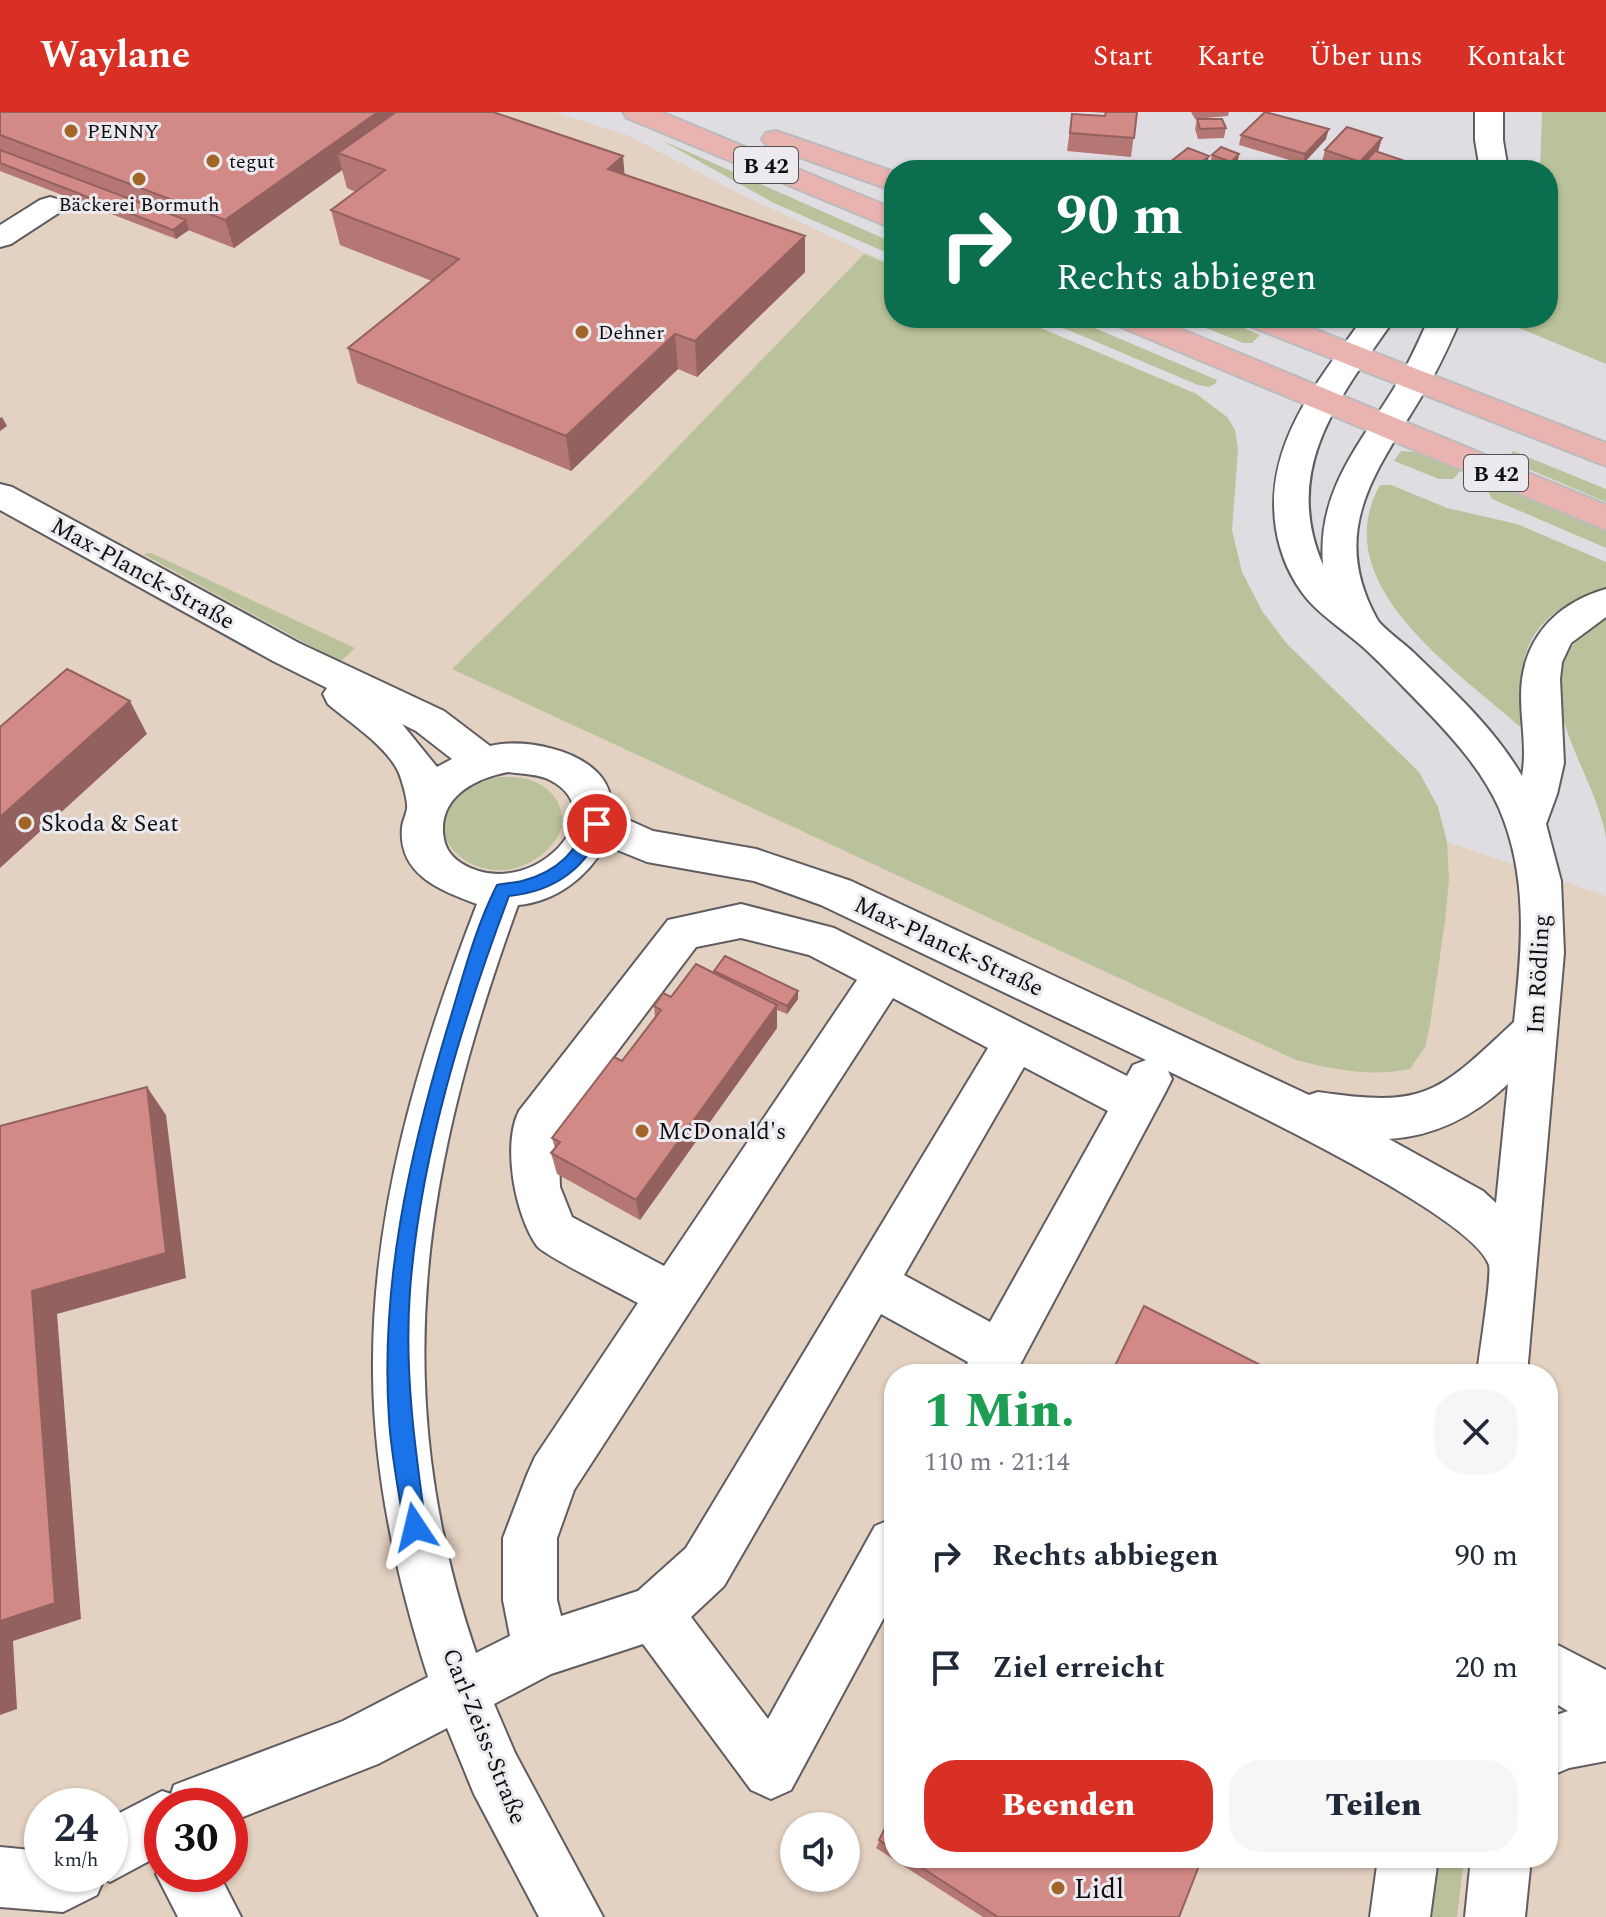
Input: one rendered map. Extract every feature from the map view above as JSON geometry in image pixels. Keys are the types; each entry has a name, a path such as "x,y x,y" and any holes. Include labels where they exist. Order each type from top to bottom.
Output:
{"main road":[{"name":"B 42","path":"637,112 884,216"},
{"name":"B 42","path":"696,112 884,178"},
{"name":"B 42","path":"1151,328 1606,518"},
{"name":"B 42","path":"1283,328 1606,455"}],"street":[{"path":"1470,160 1489,126"},
{"path":"1489,126 1493,160"},
{"path":"0,238 50,206"},
{"name":"Im Rödling","path":"1372,328 1305,434 1294,468 1292,492 1296,542 1316,585 1340,610 1370,632 1460,720 1489,754 1509,785 1526,823 1542,893 1536,1030 1503,1364"},
{"name":"Im Rödling","path":"1370,632 1349,599 1340,576 1336,534 1345,496 1417,381 1442,328"},
{"name":"Max-Planck-Straße","path":"0,495 286,652 430,721 483,762"},
{"path":"1526,823 1539,792 1545,762 1541,663 1549,643 1561,628 1580,613 1606,602"},
{"name":"Max-Planck-Straße","path":"286,652 355,703 396,741 417,767 427,806"},
{"path":"508,757 534,757 577,776 590,793 597,824 587,847 561,873 524,888 480,889 459,882 442,871 429,857 422,841 421,823 427,806 449,779 483,762 508,757"},
{"name":"Max-Planck-Straße","path":"597,824 647,846 756,865 811,883 1289,1107 1466,1206 1493,1230 1514,1262"},
{"name":"Carl-Zeiss-Straße","path":"503,890 479,952 431,1113 407,1229 399,1293 400,1419 410,1503 431,1591 460,1689 521,1828 573,1917"},
{"path":"672,1296 555,1232 536,1187 535,1125 683,932 741,921 819,940 886,982 1136,1103"},
{"path":"540,1650 530,1600 530,1538 553,1475 886,982"},
{"name":"Max-Planck-Straße","path":"1289,1107 1371,1121 1420,1117 1446,1108 1471,1090 1536,1030"},
{"path":"242,1788 358,1744 540,1650 654,1613 705,1567 1015,1042"},
{"path":"873,1284 994,1363 1165,1048"},
{"path":"654,1613 771,1770 884,1563"},
{"path":"1558,1674 1606,1701"},
{"path":"1558,1743 1606,1733"},
{"path":"1400,1917 1407,1868"},
{"path":"1495,1917 1500,1868"},
{"path":"0,1877 24,1878"},
{"path":"196,1892 211,1917"}],"shaded area":[{"path":"0,112 554,112 627,135 742,195 884,261 884,328 1041,328 1196,393 1227,417 1235,430 1238,449 1232,530 1242,572 1262,611 1287,644 1419,772 1438,807 1447,842 1606,896 1606,1917 0,1917"}],"green space":[{"path":"1542,112 1606,112 1606,364 1519,328 1558,328 1558,160 1540,160"},
{"path":"661,140 884,239 884,252 774,203"},
{"path":"864,254 884,262 884,328 1041,328 1196,394 1227,417 1235,430 1238,449 1232,530 1242,572 1262,611 1287,644 1419,772 1438,807 1447,842 1449,879 1445,921 1425,1047 1410,1069 1353,1071 1296,1060 452,669 643,483"},
{"path":"1064,328 1095,328 1217,380 1209,387"},
{"path":"1206,328 1244,328 1260,335 1252,343 1243,343"},
{"path":"1401,451 1415,452 1461,470 1453,479 1439,479 1394,461"},
{"path":"1513,451 1606,489 1606,502 1507,460"},
{"path":"1491,483 1606,531 1606,548 1492,499 1487,489"},
{"path":"1380,485 1391,485 1447,508 1517,524 1606,562 1606,589 1561,608 1545,621 1533,637 1522,675 1528,723 1519,726 1432,651 1383,590 1370,556 1368,521"},
{"path":"151,553 355,648 340,662 143,554"},
{"path":"1606,619 1606,838 1564,720 1558,692 1562,665 1577,641"},
{"path":"499,777 526,779 544,787 557,802 562,820 557,838 550,847 523,865 496,870 472,864 453,850 444,832 446,811 464,792"},
{"path":"1438,1868 1463,1868 1457,1917 1432,1917"}],"building":[{"path":"0,112 378,112 225,220 0,135"},
{"name":"Dehner","path":"396,112 493,112 623,156 608,169 805,236 695,341 675,334 566,436 348,348 459,259 331,210 385,170 338,153"},
{"path":"1106,112 1137,112 1134,138 1070,133 1072,114 1105,116"},
{"path":"1265,112 1329,129 1305,154 1241,135"},
{"path":"1197,119 1222,119 1226,128 1200,129"},
{"path":"1347,127 1382,138 1362,160 1325,150"},
{"path":"1221,147 1239,154 1233,160 1212,155"},
{"path":"1188,148 1209,156 1204,160 1173,160"},
{"path":"0,150 186,220 173,230 0,163"},
{"path":"1375,151 1402,160 1367,160"},
{"path":"67,669 130,701 0,817 0,727"},
{"path":"725,956 798,991 787,1006 714,971"},
{"name":"McDonald's","path":"696,964 777,1005 636,1200 551,1153 560,1142 552,1138 614,1057 622,1061 661,1010 654,1006 663,993 671,997"},
{"path":"147,1087 166,1253 32,1291 55,1603 0,1621 0,1126"},
{"path":"1144,1306 1258,1364 1116,1364"},
{"name":"Lidl","path":"922,1868 1198,1868 1179,1917 998,1917"}],"place":[{"name":"PENNY","path":"71,131"},
{"name":"tegut","path":"213,161"},
{"name":"Bäckerei Bormuth","path":"139,179"},
{"name":"Dehner","path":"582,332"},
{"name":"Skoda & Seat","path":"25,823"},
{"name":"McDonald's","path":"642,1131"},
{"name":"Lidl","path":"1058,1888"}],"route":[{"path":"415,1527 400,1419 399,1293 407,1229 431,1113 479,952 503,890 524,888 561,873 587,847 597,824"}]}
